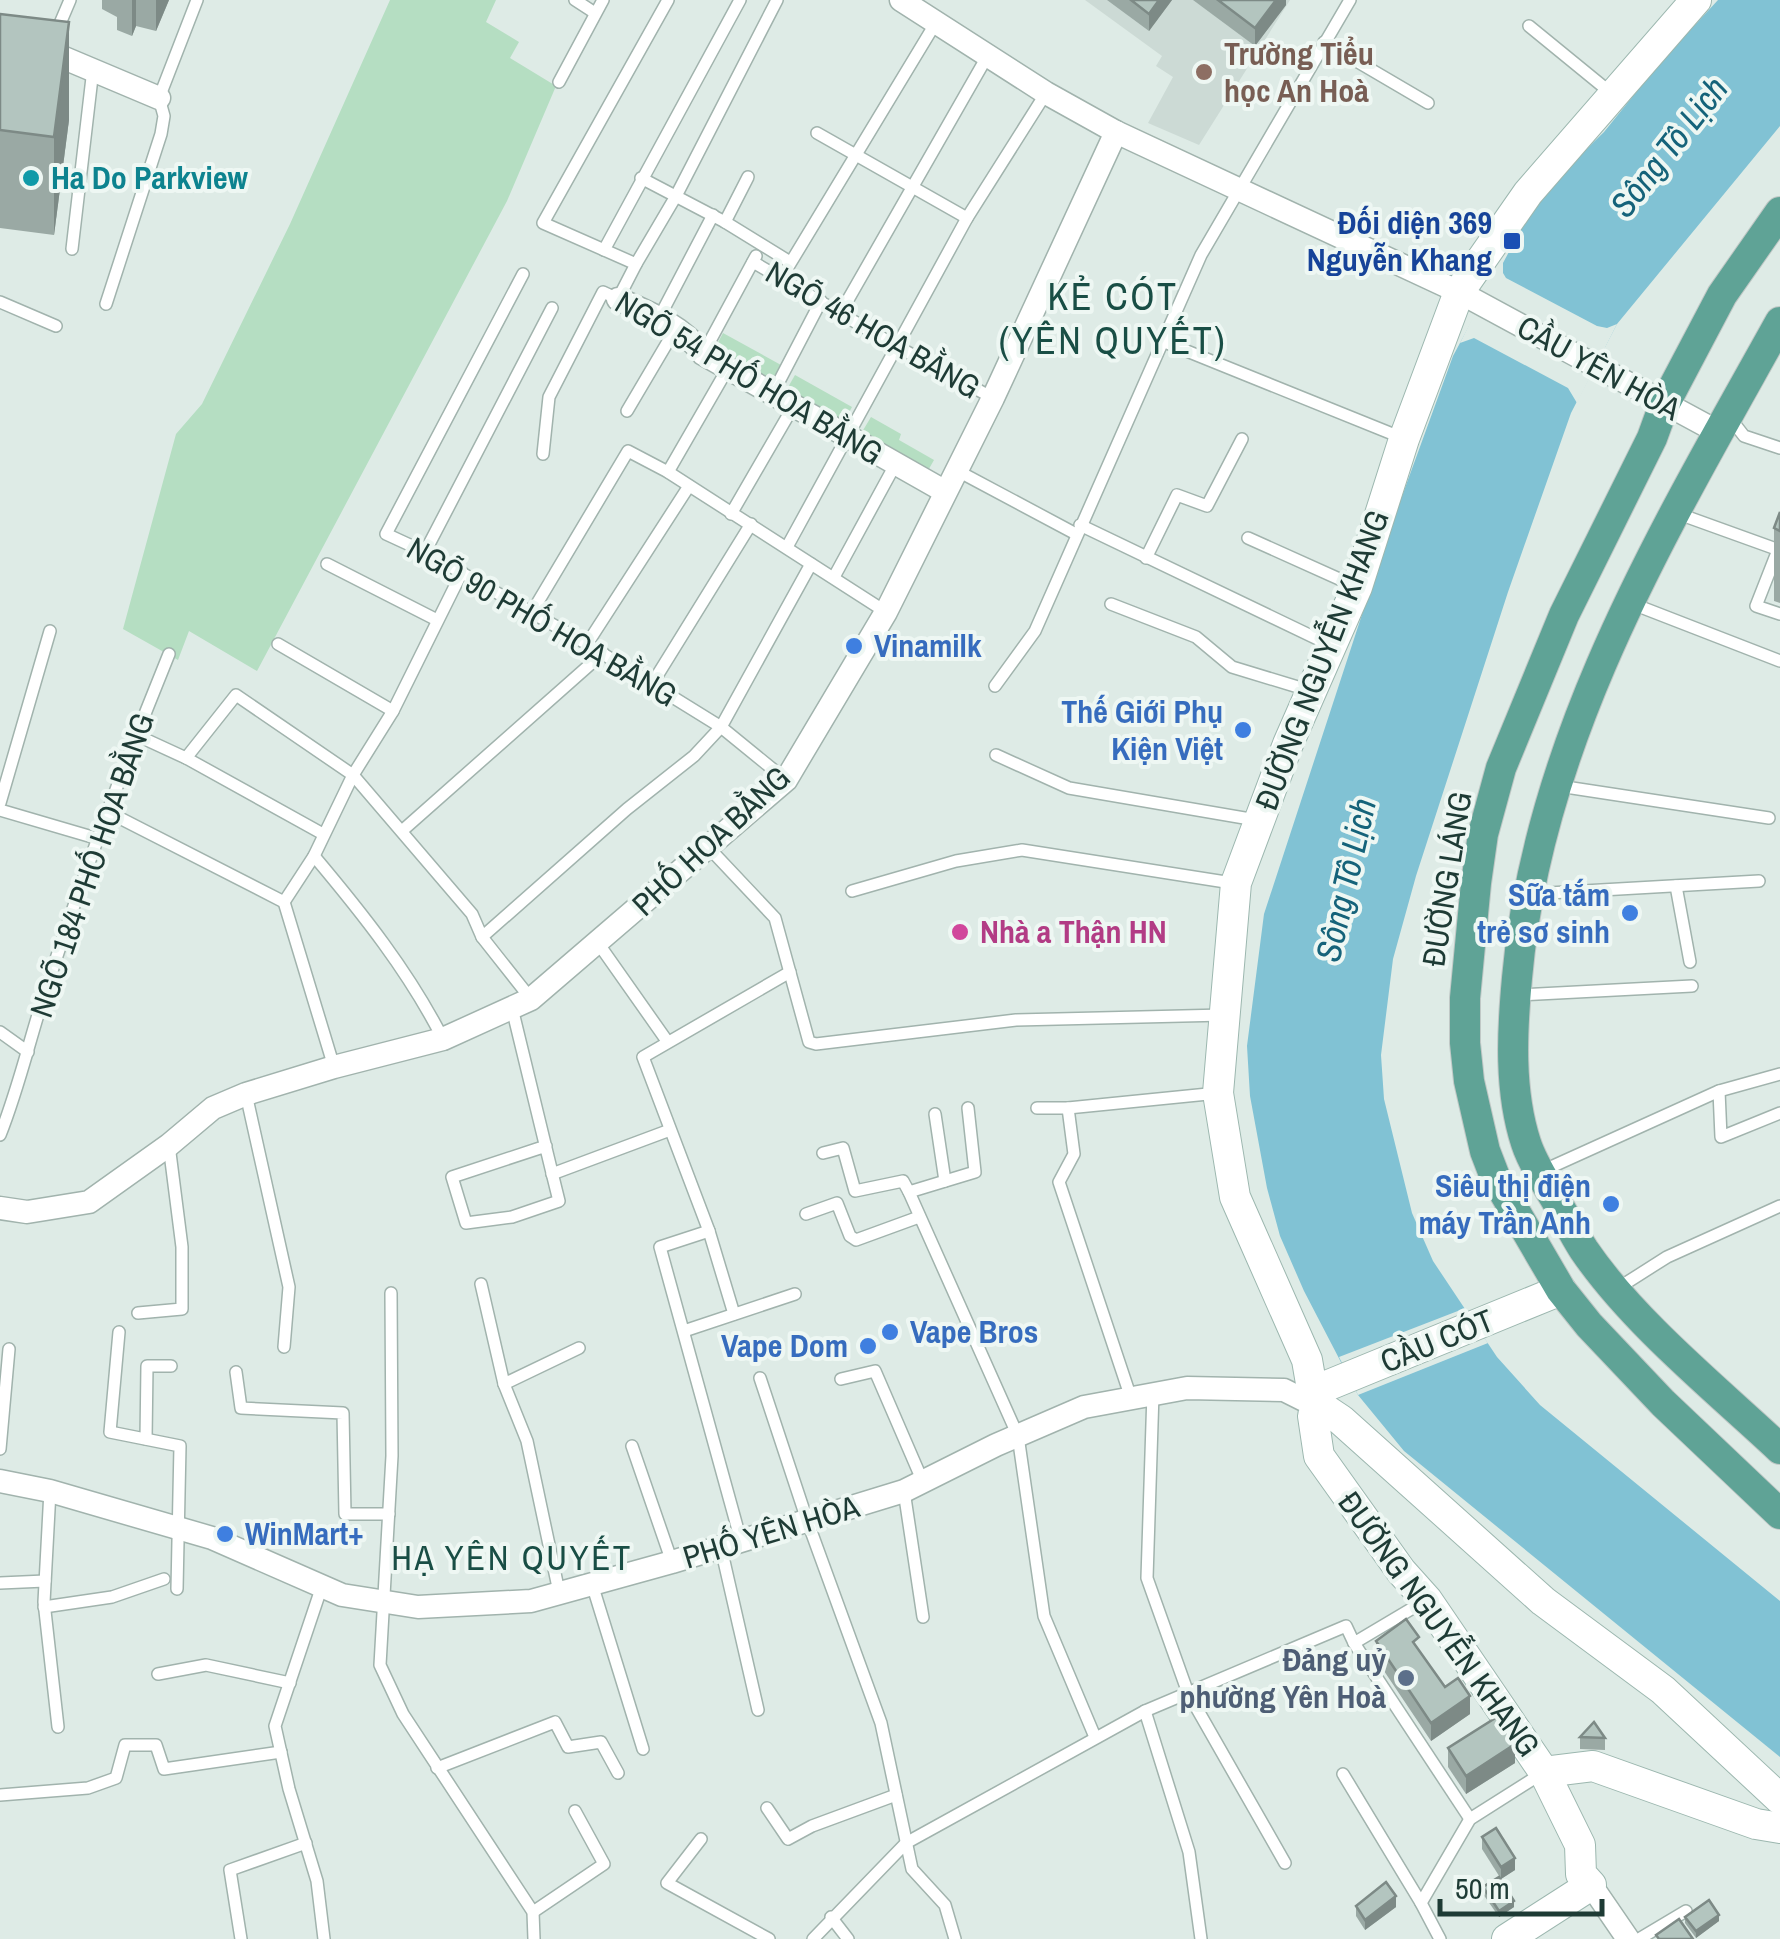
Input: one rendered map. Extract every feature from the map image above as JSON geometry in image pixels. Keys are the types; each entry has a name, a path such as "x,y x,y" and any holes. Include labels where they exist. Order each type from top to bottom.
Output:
{"main road":[{"name":"ĐƯỜNG NGUYỄN KHANG","path":"1696,0 1528,193 1470,298 1404,439 1357,586 1330,644 1236,883 1218,1093 1236,1198 1306,1360 1319,1456 1401,1571 1427,1600 1544,1772 1593,1766 1756,1824 1780,1828"},
{"name":"ĐƯỜNG LÁNG","path":"1780,212 1722,295 1664,405 1652,438 1538,673 1501,768 1483,834 1469,950 1465,1043 1472,1100 1485,1151 1561,1290 1664,1403 1780,1514"},
{"path":"1778,330 1674,512 1589,693 1555,785 1527,894 1513,1035 1516,1098 1526,1145 1584,1250 1615,1290 1780,1449"},
{"path":"1538,673 1589,693"},
{"name":"CẦU CÓT","path":"1314,1403 1324,1387 1561,1290"},
{"name":"ĐƯỜNG NGUYỄN KHANG","path":"1314,1403 1342,1420 1542,1601 1663,1690 1780,1798"},
{"path":"1756,1492 1780,1467"},
{"path":"1506,1939 1591,1885 1582,1874 1580,1845 1544,1772"}],"street":[{"name":"CẦU YÊN HÒA","path":"902,0 1046,93 1116,132 1470,298 1596,364 1664,405 1723,424"},
{"path":"0,32 159,98"},
{"name":"PHỐ HOA BẰNG","path":"0,1208 27,1212 89,1202 213,1108 334,1067 443,1039 522,1004 786,780 886,612 993,398 1116,132"},
{"name":"NGÕ 54 PHỐ HOA BẰNG","path":"618,299 668,323 690,337 704,354 944,491"},
{"name":"PHỐ YÊN HÒA","path":"0,1482 50,1491 212,1538 342,1595 418,1607 532,1601 913,1487 1084,1408 1187,1388 1284,1390 1314,1403"},
{"path":"1591,1885 1628,1939"}],"lane":[{"path":"48,51 70,0"},
{"path":"106,304 161,134 164,116 159,98 197,0"},
{"path":"575,0 595,13"},
{"path":"559,82 603,0"},
{"path":"636,264 543,223 668,0"},
{"path":"604,250 740,0"},
{"path":"618,299 777,0"},
{"path":"995,686 1035,631 1201,255 1350,0"},
{"path":"782,278 936,24"},
{"path":"1529,26 1614,94"},
{"path":"1324,42 1428,102"},
{"path":"841,312 988,54"},
{"path":"72,249 93,69"},
{"path":"787,547 967,218 1046,93"},
{"path":"817,133 967,218"},
{"path":"627,411 719,219 748,177"},
{"path":"641,178 790,262"},
{"path":"704,354 762,246"},
{"name":"NGÕ 46 HOA BẰNG","path":"753,262 993,398"},
{"name":"NGÕ 90 PHỐ HOA BẰNG","path":"522,274 386,534 426,552 603,653 722,727 786,780"},
{"name":"NGÕ 54 PHỐ HOA BẰNG","path":"543,454 549,397 602,292 618,299"},
{"path":"772,395 821,301"},
{"path":"0,302 56,326"},
{"path":"426,552 552,308"},
{"path":"1162,341 1404,439"},
{"path":"668,472 728,367"},
{"path":"731,514 793,406"},
{"path":"1723,424 1780,448"},
{"path":"1146,558 1177,495 1207,506 1242,439"},
{"path":"532,612 628,451 668,472 886,612"},
{"path":"834,577 895,465"},
{"path":"955,469 1330,644"},
{"path":"587,644 688,486"},
{"path":"1674,512 1779,548 1756,606 1780,614"},
{"path":"652,684 750,524"},
{"path":"1248,538 1357,586"},
{"path":"326,564 437,620"},
{"path":"482,937 694,756 722,727 811,564"},
{"path":"284,902 314,856 353,775 393,711 462,572"},
{"path":"1629,602 1780,661"},
{"path":"1111,604 1196,637 1232,667 1311,691"},
{"path":"50,631 0,806 99,838"},
{"path":"278,644 393,711"},
{"path":"403,830 603,653"},
{"name":"NGÕ 184 PHỐ HOA BẰNG","path":"0,1135 108,812 170,654"},
{"path":"186,758 236,696 353,775 472,914 522,1004 559,1202 512,1216 466,1223 452,1177 546,1146"},
{"path":"136,735 186,758 323,834"},
{"path":"996,754 1070,788 1260,820"},
{"path":"1555,785 1769,818"},
{"path":"108,812 284,902 334,1067"},
{"path":"708,848 775,918 809,1042 1016,1020 1224,1015"},
{"path":"852,891 956,860 1022,850 1236,883"},
{"path":"314,856 424,1002 443,1039"},
{"path":"1527,894 1759,881"},
{"path":"1676,886 1690,962"},
{"path":"598,943 666,1041"},
{"path":"734,1314 643,1057 790,972"},
{"path":"1515,995 1692,986"},
{"path":"0,1032 28,1052"},
{"path":"1540,1172 1719,1092 1780,1074"},
{"path":"1719,1092 1721,1136 1780,1112"},
{"path":"1037,1108 1218,1093"},
{"path":"246,1094 289,1287 284,1347"},
{"path":"909,1192 975,1172 968,1108"},
{"path":"1068,1108 1074,1154 1059,1182 1142,1396 1147,1578 1188,1693 1284,1863"},
{"path":"936,1114 945,1181"},
{"path":"552,1174 670,1130"},
{"path":"965,1130 969,1174"},
{"path":"138,1313 182,1309 182,1246 169,1145"},
{"path":"823,1153 843,1148 855,1191 903,1180 909,1192 1018,1436 1044,1616 1094,1737"},
{"path":"806,1214 837,1203 850,1236 856,1240 920,1216"},
{"path":"1615,1290 1667,1257 1780,1206"},
{"path":"708,1232 660,1246 684,1330 731,1544 758,1710"},
{"path":"481,1284 504,1384 527,1441 558,1592"},
{"path":"390,1293 389,1514 380,1664 403,1714 533,1912 534,1939"},
{"path":"684,1330 795,1294"},
{"path":"119,1332 110,1432 180,1446 177,1589"},
{"path":"0,1449 9,1348"},
{"path":"504,1384 579,1348"},
{"path":"146,1439 147,1366 171,1366"},
{"path":"841,1379 875,1371 913,1487 922,1616"},
{"path":"236,1372 241,1408 343,1413 345,1514 389,1514"},
{"path":"760,1378 880,1722 912,1869 944,1905 954,1939"},
{"path":"632,1446 672,1562"},
{"path":"50,1491 44,1607 58,1727"},
{"path":"44,1607 112,1597 164,1580"},
{"path":"0,1583 45,1581"},
{"path":"592,1584 643,1749"},
{"path":"322,1586 276,1726 317,1881 324,1939"},
{"path":"1354,1642 1427,1600"},
{"path":"813,1939 906,1843 1094,1737 1346,1626 1470,1818"},
{"path":"158,1674 206,1664 290,1682"},
{"path":"1145,1712 1189,1852 1201,1939"},
{"path":"437,1768 555,1722 568,1747 601,1742 618,1773"},
{"path":"0,1795 88,1788 116,1778 125,1745 156,1745 164,1769 281,1752"},
{"path":"1421,1903 1470,1818 1544,1772"},
{"path":"1343,1774 1440,1939"},
{"path":"768,1808 788,1839 896,1795"},
{"path":"533,1912 604,1864 576,1810"},
{"path":"701,1839 666,1883 769,1939"},
{"path":"240,1939 230,1870 306,1843"},
{"path":"1639,1939 1686,1911"},
{"path":"832,1917 848,1939"}],"shaded area":[{"name":"Trường Tiểu học An Hoà","path":"1085,0 1290,0 1199,145 1148,123 1173,77 1156,66 1162,56"}],"green space":[{"path":"390,0 496,0 486,22 519,42 510,58 556,86 507,201 257,671 189,631 178,660 123,629 176,434 202,404 290,224"},
{"path":"723,333 781,365 769,386 712,354"},
{"path":"795,375 852,407 841,427 783,396"},
{"path":"871,417 901,434 899,440 934,460 926,474 859,437"}],"water":[{"name":"Sông Tô Lịch","path":"1718,0 1780,0 1780,126 1617,324 1571,413 1416,876 1393,959 1381,1055 1384,1099 1412,1213 1433,1261 1497,1357 1540,1405 1780,1601 1780,1757 1404,1451 1358,1395 1280,1236 1250,1096 1247,1046 1264,914 1389,532 1453,356 1525,222 1558,177 1604,132"}],"pier":[{"path":"1503,258 1506,278 1597,326 1617,324 1577,403 1568,388 1474,338 1460,343"},
{"path":"1463,1309 1488,1343 1358,1395 1339,1357"}],"building":[{"path":"1131,0 1159,0 1149,14"},
{"path":"1218,0 1276,0 1255,28"},
{"path":"0,14 69,22 54,137 0,130"},
{"path":"1406,1619 1419,1637 1413,1642 1445,1687 1458,1678 1470,1696 1431,1723 1376,1641"},
{"path":"1497,1717 1515,1744 1466,1776 1448,1748"},
{"path":"1594,1722 1605,1738 1580,1737"},
{"path":"1496,1828 1515,1858 1501,1867 1482,1837"},
{"path":"1499,1877 1514,1901 1499,1911 1483,1887"},
{"path":"1386,1882 1396,1896 1365,1920 1356,1906"},
{"path":"1709,1900 1719,1915 1696,1931 1685,1917"},
{"path":"1679,1919 1693,1939 1659,1939 1656,1935"}],"place":[{"name":"Trường Tiểu học An Hoà","path":"1204,72"},
{"name":"Ha Do Parkview","path":"31,178"},
{"name":"Đối diện 369 Nguyễn Khang","path":"1512,241"},
{"name":"Vinamilk","path":"854,646"},
{"name":"Thế Giới Phụ Kiện Việt","path":"1243,730"},
{"name":"Sữa tắm trẻ sơ sinh","path":"1630,913"},
{"name":"Nhà a Thận HN","path":"960,932"},
{"name":"Siêu thị điện máy Trần Anh","path":"1611,1204"},
{"name":"Vape Bros","path":"890,1332"},
{"name":"Vape Dom","path":"868,1346"},
{"name":"WinMart+","path":"225,1534"},
{"name":"Đảng uỷ phường Yên Hoà","path":"1406,1678"}],"district":[{"name":"KẺ CÓT (YÊN QUYẾT)","path":"1113,318"},
{"name":"HẠ YÊN QUYẾT","path":"512,1558"}]}
